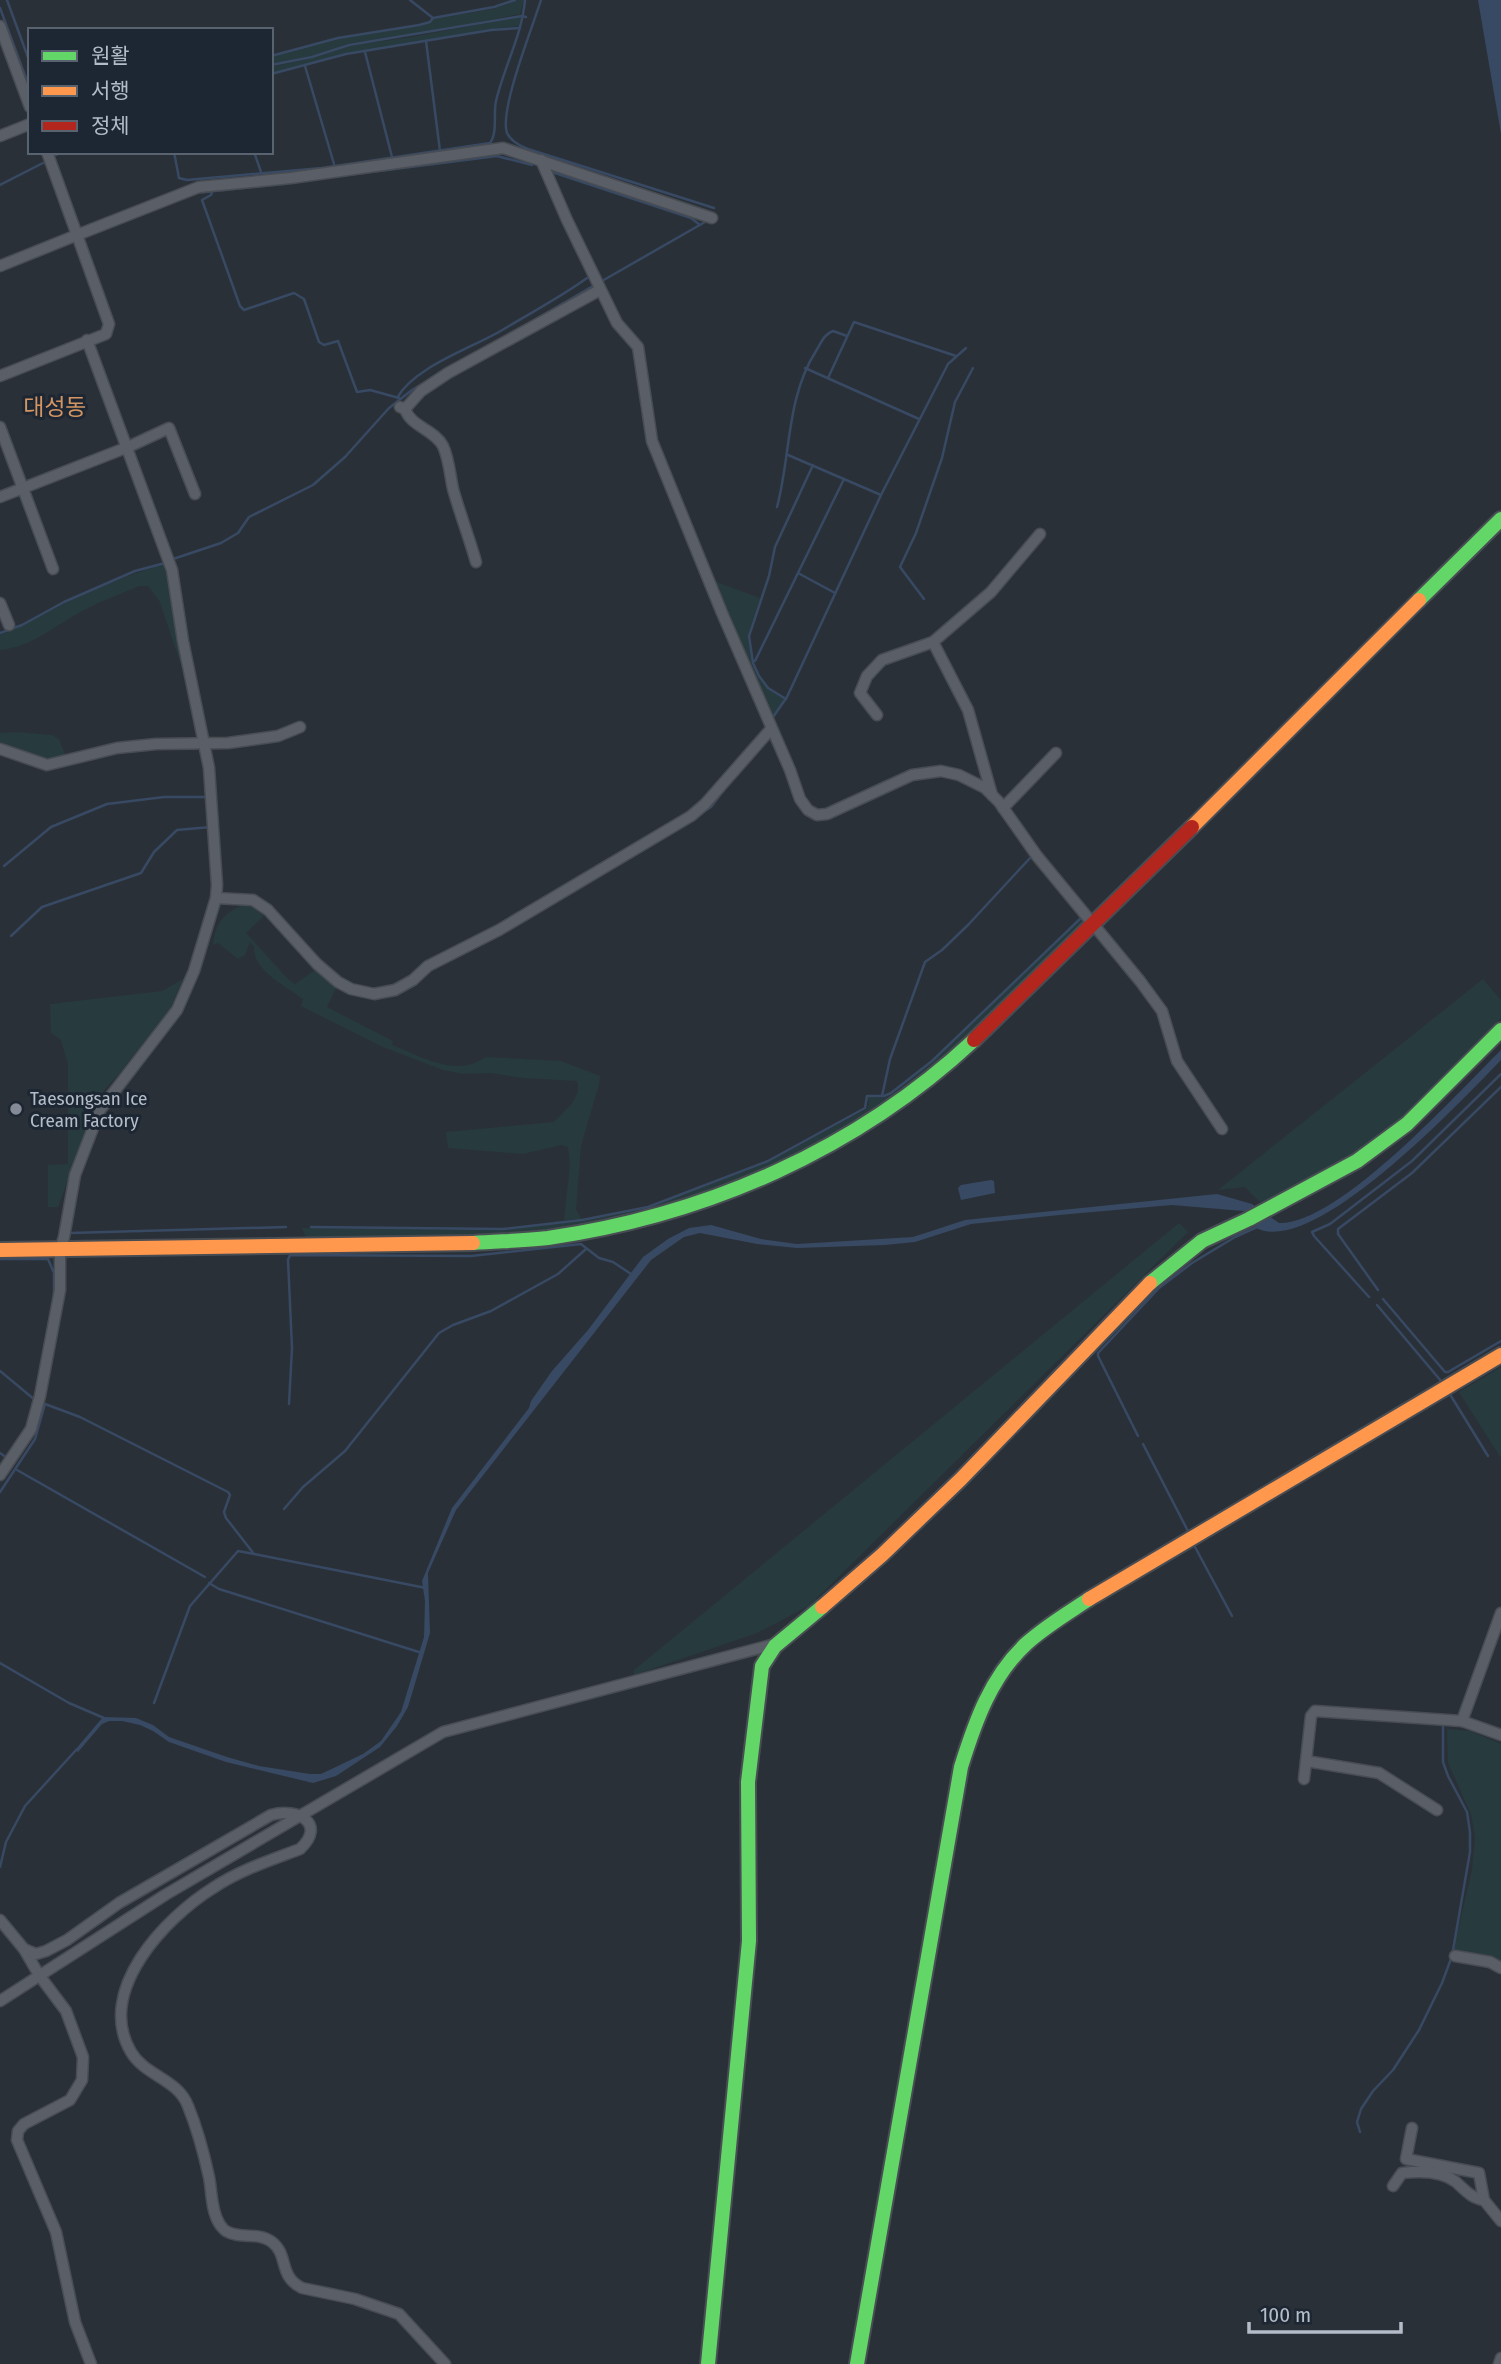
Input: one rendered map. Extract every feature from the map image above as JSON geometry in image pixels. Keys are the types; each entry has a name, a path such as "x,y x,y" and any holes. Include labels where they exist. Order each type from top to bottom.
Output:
{"street":[{"path":"0,26 28,102"},
{"path":"0,136 28,125"},
{"path":"0,266 199,187 291,178 496,148 512,150 712,218"},
{"path":"0,376 106,334 109,324 48,154"},
{"path":"541,160 617,323 638,347 652,441 800,799 808,810 817,815 827,814 912,775 941,771 972,780 1003,808 1037,856 1162,1011 1177,1061 1222,1129"},
{"path":"476,562 460,515 443,447 434,435 407,416 402,408 448,373 600,290"},
{"path":"0,1475 31,1429 35,1417 60,1290 60,1250 75,1175 95,1120 108,1098 177,1010 194,971 216,898 217,885 204,743 183,641 173,570 87,340"},
{"path":"0,426 53,569"},
{"path":"0,497 169,428 195,494"},
{"path":"0,1250 468,1243 543,1238 638,1219 705,1200 820,1152 893,1107 967,1048 1501,519"},
{"path":"877,715 860,693 867,676 882,660 933,642 991,592 1040,534"},
{"path":"0,603 9,625"},
{"path":"933,642 968,710 992,796"},
{"path":"0,749 47,765 117,748 156,744 228,743 278,736 300,727"},
{"path":"216,898 253,900 268,910 317,964 351,989 374,994 395,990 428,966 499,930 691,816 705,804 771,729"},
{"path":"1003,808 1056,753"},
{"path":"708,2364 749,1941 748,1782 765,1656 775,1644 845,1588 961,1478 1150,1283 1202,1241 1265,1211 1357,1161 1407,1124 1501,1030"},
{"path":"857,2364 961,1767 969,1740 997,1681 1017,1652 1042,1630 1089,1599 1501,1354"},
{"path":"1462,1721 1501,1613"},
{"path":"0,2001 165,1895 443,1732 775,1644"},
{"path":"1304,1779 1311,1716 1315,1711 1462,1721 1501,1735"},
{"path":"1306,1761 1379,1773 1437,1810"},
{"path":"24,1949 36,1954 56,1945 119,1903 271,1815 285,1811 302,1816 309,1824 311,1834 308,1842 300,1849 240,1872 214,1887 164,1927 136,1968 125,1992 120,2012 122,2028 131,2053 145,2067 179,2091 188,2104 208,2172 214,2211 225,2231 237,2236 262,2237 272,2242 279,2249 289,2280 302,2288 355,2299 399,2314 445,2364"},
{"path":"0,1920 24,1949 39,1975 66,2011 83,2057 84,2070 78,2089 70,2100 24,2124 19,2131 18,2140 56,2232 75,2322 91,2364"},
{"path":"1455,1956 1490,1962 1501,1968"},
{"path":"1412,2128 1406,2159 1474,2170 1480,2176 1483,2200"},
{"path":"1393,2186 1402,2173 1442,2174 1454,2180 1472,2196 1483,2200 1501,2221"},
{"path":"1499,2364 1501,2358"}],"green space":[{"path":"524,0 520,14 410,35 350,43 313,56 273,64 273,56 338,39 419,26 434,19 494,9"},
{"path":"521,17 519,26 346,54 273,72 273,67 313,58 349,46"},
{"path":"164,564 184,674 160,602 148,586 139,586 91,607 23,645 0,650 0,635 91,591"},
{"path":"714,581 760,598 748,635 752,663 767,688 785,699 769,718"},
{"path":"0,733 52,735 59,739 66,757 48,763 0,747"},
{"path":"244,905 253,907 264,916 246,933 288,979 295,984 315,970 337,986 327,1007 393,1041 392,1045 427,1060 451,1066 463,1066 486,1057 561,1061 600,1076 581,1146 576,1210 582,1219 564,1220 570,1164 568,1147 562,1145 523,1154 448,1148 446,1132 554,1122 575,1098 577,1081 491,1073 463,1074 443,1070 383,1047 301,1006 303,999 265,971 250,942 245,955 238,959 218,943 213,945 218,925 231,911"},
{"path":"1083,917 1088,923 992,1018 916,1085 870,1116 756,1173 671,1204 582,1226 537,1233 422,1239 306,1238 302,1228 503,1230 582,1221 648,1208 768,1162 867,1109 868,1097 884,1098 892,1094 933,1061"},
{"path":"183,979 170,1009 98,1097 58,1207 48,1207 48,1165 68,1164 68,1064 61,1040 51,1033 50,1004 162,991"},
{"path":"1483,979 1501,1000 1501,1018 1420,1103 1392,1127 1318,1177 1261,1203 1245,1187 1218,1190"},
{"path":"1179,1223 1188,1232 809,1606 757,1633 634,1675 634,1670"},
{"path":"1501,1367 1501,1458 1459,1392"},
{"path":"1447,1729 1470,1731 1501,1744 1501,1965 1490,1959 1453,1951 1472,1870 1475,1837 1471,1814 1448,1763"}],"water":[{"path":"1478,0 1501,0 1501,134"},
{"path":"1501,1050 1501,1060 1422,1139 1386,1170 1349,1199 1314,1220 1282,1231 1256,1228 1251,1214 1243,1211 1172,1205 971,1224 915,1242 885,1245 797,1248 757,1244 700,1233 684,1237 651,1260 456,1510 428,1573 430,1633 408,1707 380,1747 336,1776 313,1783 226,1762 169,1742 140,1725 122,1721 102,1724 78,1752 75,1750 103,1717 136,1718 153,1725 169,1737 227,1757 259,1766 310,1774 321,1774 363,1754 381,1741 401,1712 424,1637 425,1601 422,1581 452,1508 529,1408 552,1371 588,1330 643,1257 689,1228 711,1225 761,1239 797,1244 913,1237 965,1220 1217,1194 1252,1204 1279,1223 1304,1218 1333,1203 1396,1153"},
{"path":"994,1181 995,1193 961,1200 958,1188 961,1185"}],"waterway":[{"path":"7,0 28,58"},
{"path":"410,0 433,18 494,7 515,0"},
{"path":"174,154 179,178 187,180 322,168 490,143 494,134 499,88 520,26 525,0"},
{"path":"541,0 508,106 507,133 511,138 528,149 714,208"},
{"path":"0,8 28,84"},
{"path":"273,65 312,57 349,45 526,17"},
{"path":"273,55 338,38 419,25 430,22 433,18"},
{"path":"273,73 346,54 491,30 520,28"},
{"path":"426,41 440,151"},
{"path":"365,52 392,157"},
{"path":"305,66 334,164"},
{"path":"255,154 261,172"},
{"path":"324,178 497,156 532,165"},
{"path":"0,185 43,163"},
{"path":"552,172 691,218 700,225"},
{"path":"196,193 283,184"},
{"path":"212,192 202,200 240,306 244,310 294,293 304,299 319,342 324,345 338,341 357,392 370,390 399,398"},
{"path":"602,281 705,222"},
{"path":"397,398 417,376 431,367 504,329 587,278"},
{"path":"529,323 593,286"},
{"path":"828,378 854,322 956,356"},
{"path":"777,507 794,407 806,369 827,334 833,331 847,336"},
{"path":"771,720 787,697 881,495 948,364 966,348"},
{"path":"173,559 221,543 238,533 249,517 313,485 345,457 389,408 412,390 456,363"},
{"path":"805,368 919,419"},
{"path":"924,599 900,567 916,533 942,458 955,402 973,368"},
{"path":"788,455 881,495"},
{"path":"786,699 768,688 759,676 753,663 749,636 769,576 775,547 813,465"},
{"path":"755,661 844,479"},
{"path":"0,633 135,571 165,563"},
{"path":"798,573 835,593"},
{"path":"699,815 711,807 726,787"},
{"path":"4,866 51,827 107,804 164,797 209,797"},
{"path":"11,936 42,907 141,873 154,852 177,830 211,827"},
{"path":"882,1096 890,1059 925,962 968,925 1031,857"},
{"path":"508,930 565,896"},
{"path":"311,1227 503,1229 582,1220 648,1207 768,1161 865,1108 867,1096 884,1096 891,1093 932,1061 1082,917"},
{"path":"1369,1297 1312,1232 1330,1224 1412,1161 1501,1074"},
{"path":"1378,1290 1338,1234 1338,1229 1412,1173 1501,1087"},
{"path":"70,1233 286,1227"},
{"path":"1138,1436 1098,1353 1159,1288 1192,1263 1257,1227"},
{"path":"289,1404 292,1348 288,1260 290,1255 471,1256 581,1244 599,1258 613,1262 631,1274"},
{"path":"284,1509 303,1487 345,1451 439,1333 491,1311 558,1274 586,1249"},
{"path":"0,1259 48,1259 54,1273 54,1298"},
{"path":"1383,1299 1445,1372 1501,1341"},
{"path":"1377,1305 1441,1381"},
{"path":"0,1371 35,1400"},
{"path":"1451,1396 1488,1456"},
{"path":"0,1492 35,1439 45,1404 80,1417 228,1492 230,1495 224,1512 226,1518 254,1554 426,1588"},
{"path":"1143,1444 1189,1533"},
{"path":"0,1453 7,1458"},
{"path":"17,1470 205,1577"},
{"path":"1195,1547 1232,1616"},
{"path":"154,1703 190,1606 238,1551 254,1554"},
{"path":"209,1583 219,1589 422,1653"},
{"path":"0,1663 69,1703 104,1718"},
{"path":"1360,2132 1357,2122 1361,2109 1373,2091 1393,2070 1419,2030 1452,1956 1470,1852 1470,1832 1467,1812 1443,1762 1443,1727"},
{"path":"0,1867 6,1842 25,1806 77,1749"}],"traffic: fast":[{"path":"1419,600 1501,519"},
{"path":"1150,1283 1202,1241 1357,1161 1407,1124 1501,1030"},
{"path":"473,1243 548,1238 607,1227 665,1213 722,1194 776,1172 829,1145 880,1114 928,1079 974,1040"},
{"path":"857,2364 961,1767 986,1700 1003,1670 1034,1637 1089,1599"},
{"path":"708,2364 749,1941 748,1782 762,1666 775,1646 822,1607"}],"traffic: slow":[{"path":"1192,827 1419,600"},
{"path":"0,1250 473,1243"},
{"path":"822,1607 882,1555 961,1479 1150,1283"},
{"path":"1089,1599 1501,1355"}],"traffic: jam":[{"path":"974,1040 1192,827"}],"place":[{"name":"Taesongsan Ice Cream Factory","path":"16,1109"}],"district":[{"name":"대성동","path":"55,407"}]}
